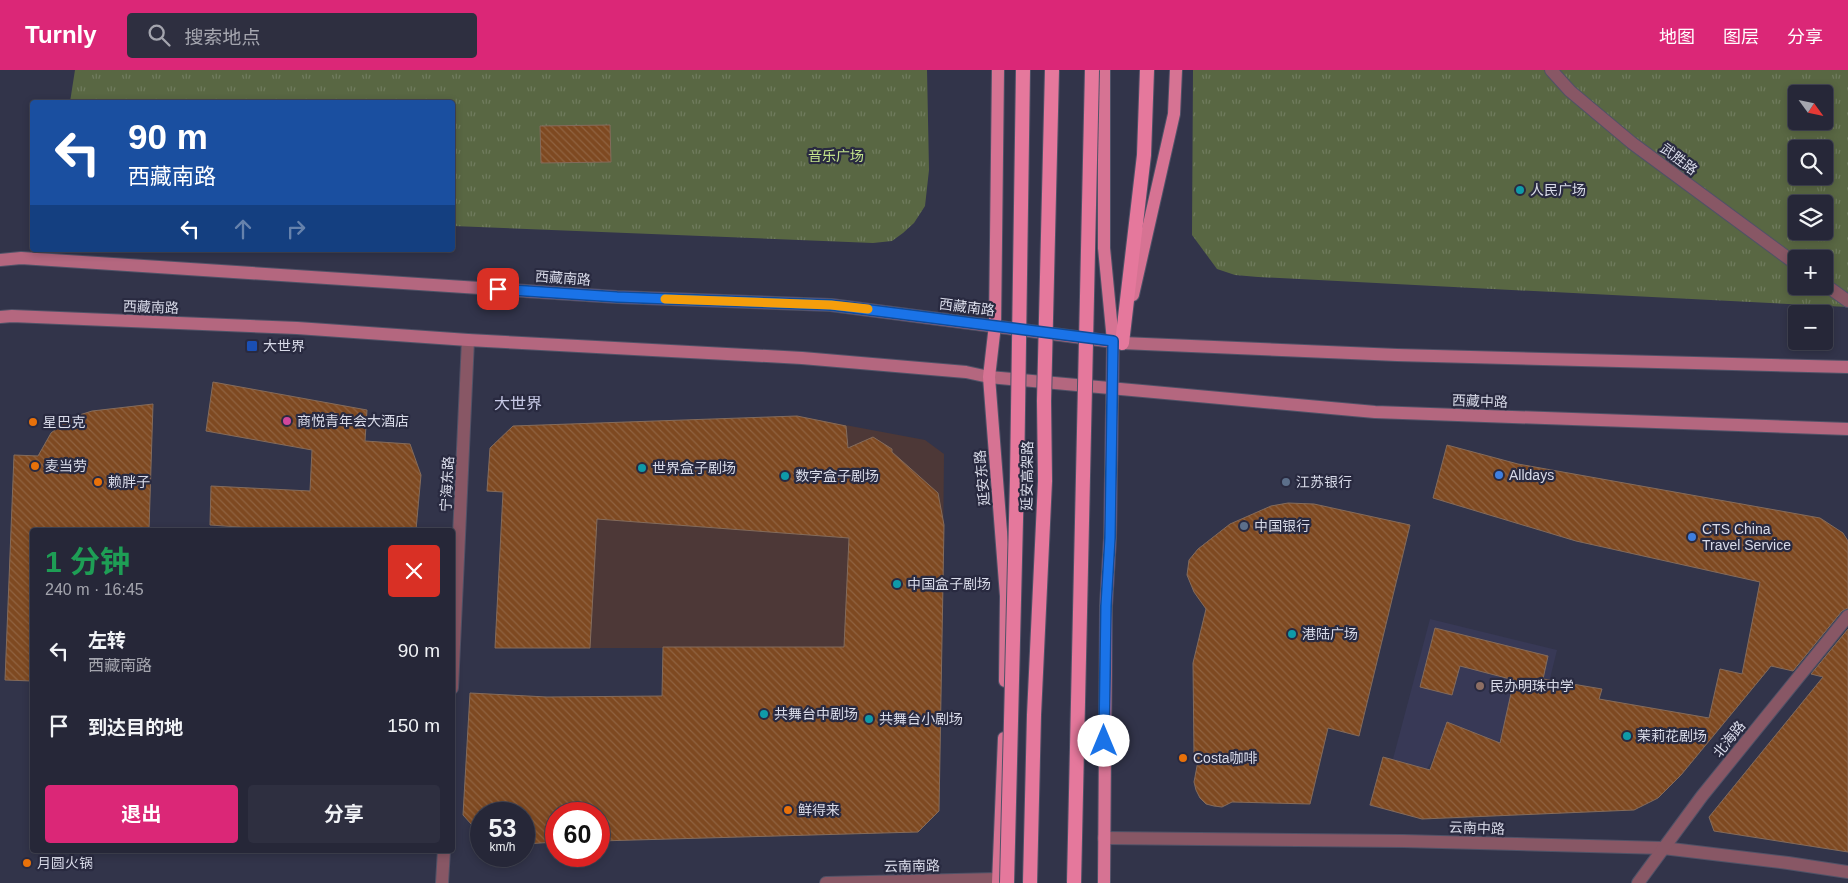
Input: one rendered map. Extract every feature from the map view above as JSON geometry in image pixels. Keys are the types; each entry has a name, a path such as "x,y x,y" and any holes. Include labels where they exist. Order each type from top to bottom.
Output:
{"highway":[{"path":"1001,882 1017,479 1023,70"},
{"name":"延安高架路","path":"1030,883 1034,715 1045,481 1044,400 1052,70"},
{"path":"1074,883 1092,70"},
{"path":"1117,342 1144,155 1147,70"}],"main road":[{"name":"延安东路","path":"998,70 995,325 989,377 1006,596 1001,882"},
{"path":"1104,70 1104,248 1117,342"},
{"path":"1104,883 1106,606 1110,538 1111,387 1117,342 1174,114 1176,70"},
{"name":"西藏南路","path":"0,260 22,258 617,297 831,305 1117,342"},
{"name":"西藏南路","path":"0,317 297,328 468,340 802,358 966,372 989,377"},
{"path":"1117,342 1397,355 1848,367"},
{"name":"西藏中路","path":"989,377 1374,412 1848,429"}],"street":[{"name":"武胜路","path":"1550,70 1570,91 1632,143 1788,258"},
{"path":"1833,291 1848,302"},
{"name":"宁海东路","path":"455,623 468,340"},
{"name":"北海路","path":"1638,883 1663,848 1782,696 1848,616"},
{"name":"云南中路","path":"1104,838 1403,841 1663,848 1848,872"},
{"path":"442,883 444,853"},
{"name":"云南南路","path":"826,883 1001,882"}],"shaded area":[{"name":"大世界","path":"797,416 925,440 944,454 942,648 495,648 503,492 487,491 490,448 513,426"},
{"name":"民办明珠中学","path":"1430,619 1557,650 1533,748 1503,733 1498,743 1447,722 1421,787 1431,790 1422,819 1369,806 1383,757 1393,759"}],"green space":[{"name":"音乐广场","path":"75,70 927,70 929,170 925,206 914,223 892,241 873,243 455,226 455,100 70,100"},
{"name":"人民广场","path":"1193,70 1848,70 1848,307 1258,277 1235,275 1217,269 1192,235"}],"building":[{"path":"610,125 611,162 541,163 540,126"},
{"path":"213,382 367,410 365,441 410,444 421,475 416,528 253,528 210,525 211,486 310,491 312,450 206,431"},
{"path":"153,404 149,528 30,528 30,681 5,680 14,455 38,456 51,433 70,418 92,411"},
{"path":"797,416 846,426 848,448 873,437 892,449 892,452 938,493 944,525 939,811 918,832 610,841 610,802 545,802 545,843 535,843 535,802 470,802 470,823 463,815 470,693 547,697 662,696 663,647 844,647 849,538 597,519 590,648 495,648 503,492 487,491 490,448 513,426"},
{"path":"1447,445 1518,464 1820,518 1843,533 1848,541 1848,608 1842,611 1793,671 1771,666 1681,775 1658,798 1634,810 1422,819 1370,805 1383,757 1430,770 1447,722 1500,743 1514,680 1460,666 1452,695 1420,687 1435,628 1548,656 1543,679 1602,689 1599,699 1709,718 1720,669 1742,674 1760,582 1576,541 1433,498"},
{"name":"港陆广场","path":"1288,503 1314,504 1410,525 1359,736 1328,728 1310,804 1232,802 1222,807 1206,804 1200,798 1194,782 1198,761 1194,757 1193,663 1206,609 1194,592 1187,575 1189,560 1198,549 1230,524 1271,506"},
{"path":"1848,629 1848,852 1714,831 1709,817 1823,677 1811,674"}],"slow traffic":[{"path":"665,299 831,305 868,309"}],"place":[{"name":"人民广场","path":"1520,190"},
{"name":"大世界","path":"252,346"},
{"name":"商悦青年会大酒店","path":"287,421"},
{"name":"星巴克","path":"33,422"},
{"name":"麦当劳","path":"35,466"},
{"name":"世界盒子剧场","path":"642,468"},
{"name":"Alldays","path":"1499,475"},
{"name":"数字盒子剧场","path":"785,476"},
{"name":"赖胖子","path":"98,482"},
{"name":"江苏银行","path":"1286,482"},
{"name":"中国银行","path":"1244,526"},
{"name":"CTS China Travel Service","path":"1692,537"},
{"name":"中国盒子剧场","path":"897,584"},
{"name":"港陆广场","path":"1292,634"},
{"name":"民办明珠中学","path":"1480,686"},
{"name":"共舞台中剧场","path":"764,714"},
{"name":"共舞台小剧场","path":"869,719"},
{"name":"茉莉花剧场","path":"1627,736"},
{"name":"Costa咖啡","path":"1183,758"},
{"name":"鲜得来","path":"788,810"},
{"name":"月圆火锅","path":"27,863"}],"district":[{"name":"大世界","path":"518,403"}],"route":[{"path":"498,289 617,297 831,305 1113,341 1104,741"}]}
